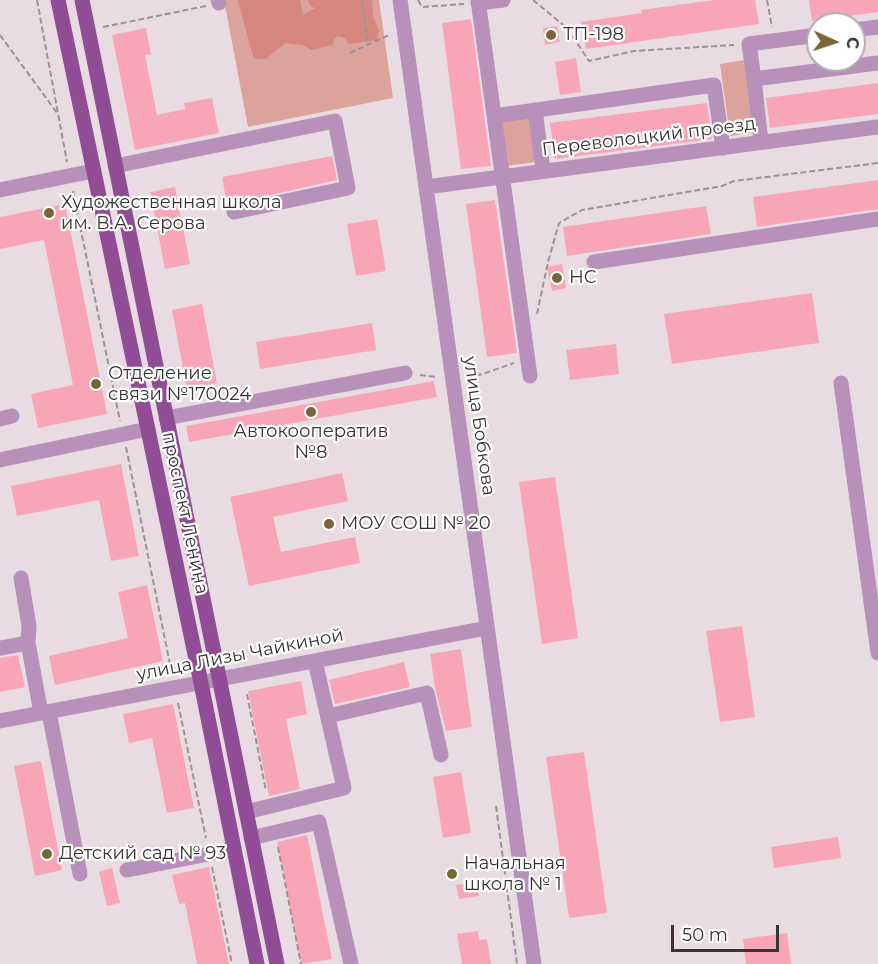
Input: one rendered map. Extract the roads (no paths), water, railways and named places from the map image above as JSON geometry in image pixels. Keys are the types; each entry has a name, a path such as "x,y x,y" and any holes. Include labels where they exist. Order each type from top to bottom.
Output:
{"main road":[{"name":"проспект Ленина","path":"58,0 201,683 257,964"},
{"name":"проспект Ленина","path":"82,0 277,964"},
{"path":"148,429 154,427 161,429 170,436"}],"street":[{"name":"улица Бобкова","path":"400,0 534,964"},
{"path":"502,0 478,1 530,376"},
{"path":"761,142 749,44 806,37"},
{"path":"754,79 878,63"},
{"path":"494,116 714,86 723,148"},
{"path":"535,111 543,170"},
{"path":"115,166 334,121 348,188 234,212"},
{"name":"Переволоцкий проезд","path":"426,187 878,128"},
{"path":"0,190 93,171"},
{"path":"594,262 878,219"},
{"path":"166,418 405,373"},
{"path":"841,383 878,653"},
{"path":"0,460 148,429"},
{"path":"21,578 29,626 28,643 80,874"},
{"name":"улица Лизы Чайкиной","path":"0,721 487,628"},
{"path":"0,648 28,643"},
{"path":"246,812 344,788 315,661"},
{"path":"328,716 428,693 441,755"},
{"path":"251,838 319,822 351,964"},
{"path":"128,870 234,849"}],"place":[{"name":"ТП-198","path":"551,35"},
{"name":"Художественная школа им. В.А. Серова","path":"49,213"},
{"name":"НС","path":"557,278"},
{"name":"Отделение связи №170024","path":"96,384"},
{"name":"Автокооператив №8","path":"311,412"},
{"name":"МОУ СОШ № 20","path":"329,524"},
{"name":"Детский сад № 93","path":"47,854"},
{"name":"Начальная школа № 1","path":"452,874"}]}
